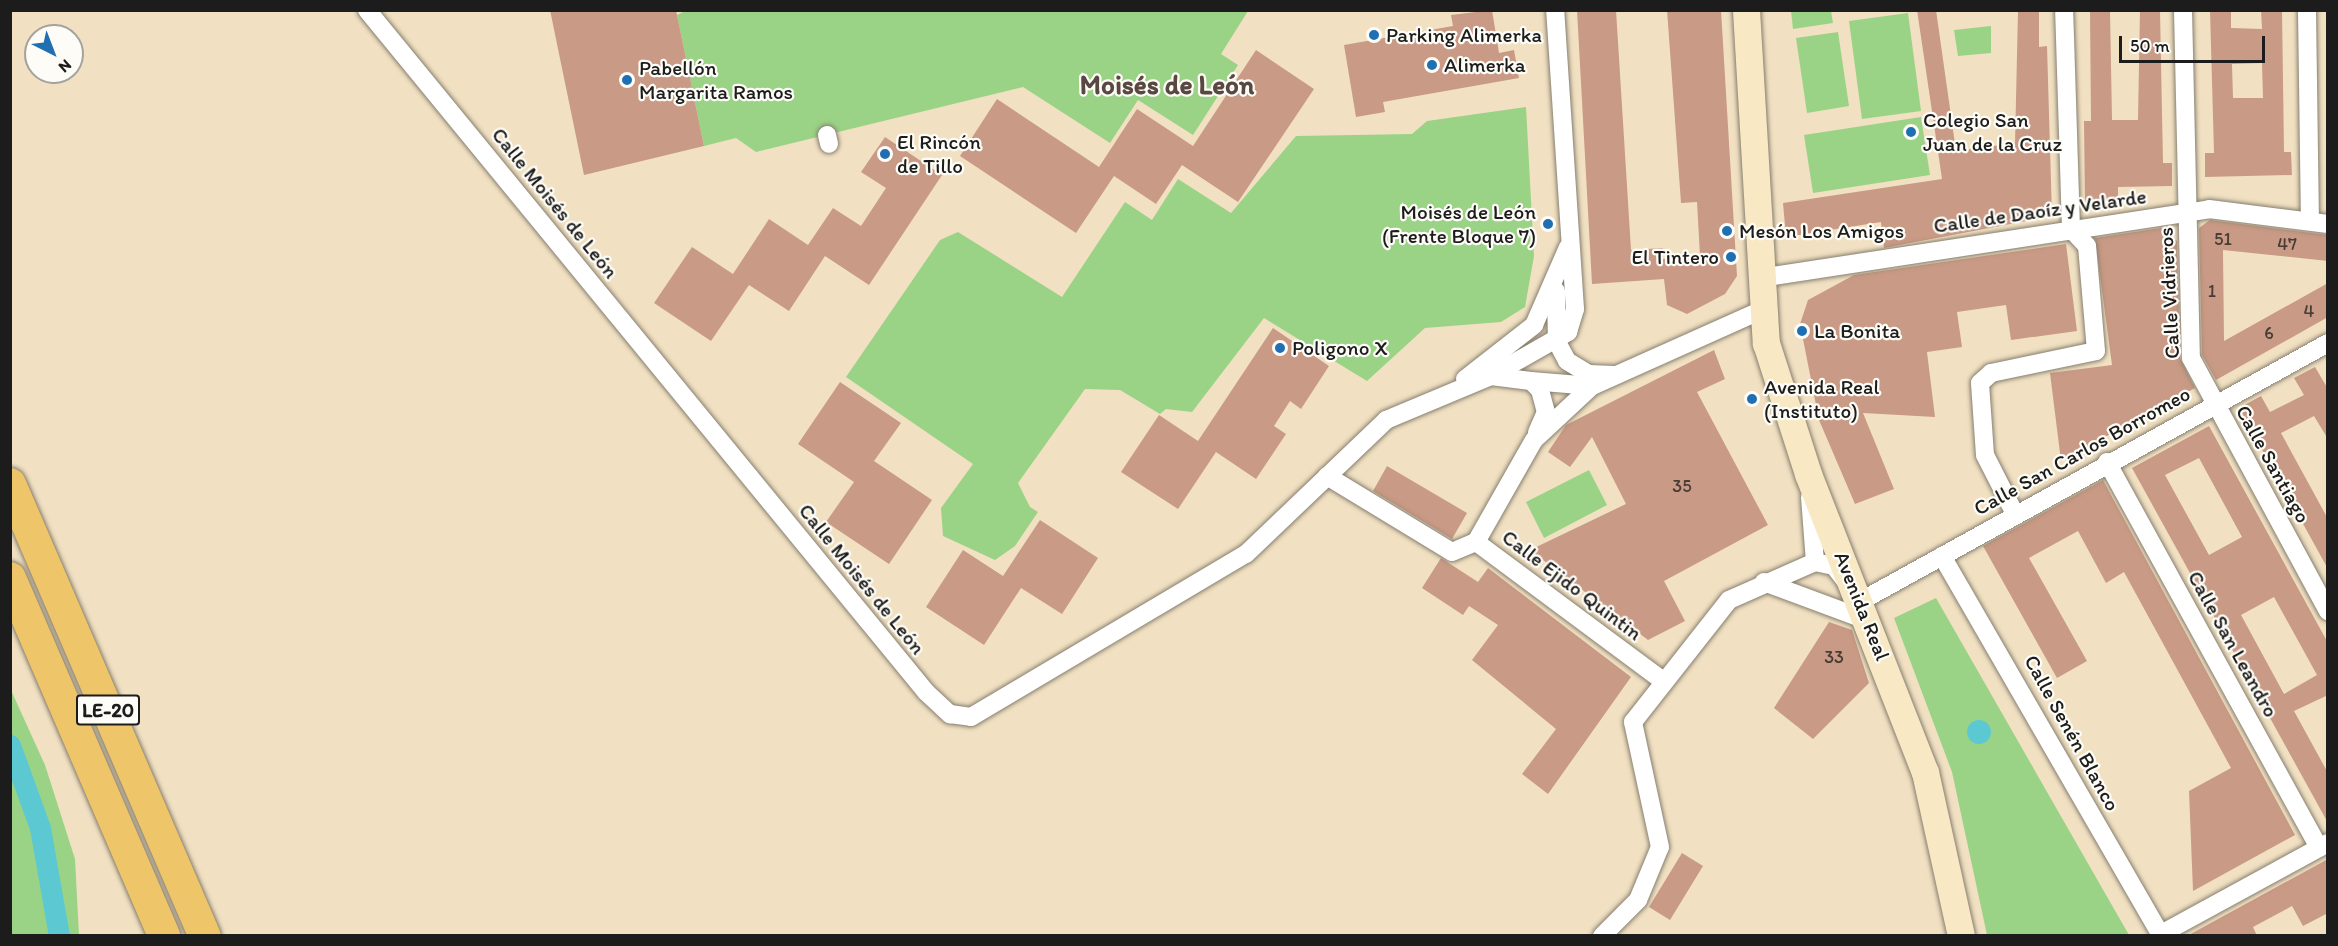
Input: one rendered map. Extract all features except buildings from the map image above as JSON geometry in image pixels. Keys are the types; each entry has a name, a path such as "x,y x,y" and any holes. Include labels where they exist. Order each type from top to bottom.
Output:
{"highway":[{"name":"LE-20","path":"10,484 205,936"},
{"name":"LE-20","path":"10,578 164,936"}],"main road":[{"name":"Avenida Real","path":"1746,10 1760,278 1766,343 1808,474 1865,611 1925,772 1961,936"}],"street":[{"name":"Calle Moisés de León","path":"367,10 926,692 950,714 982,713 1246,554 1386,420 1438,396 1491,376 1557,342 1574,322 1555,10"},
{"path":"2015,514 1986,454 1980,383 1991,373 2096,351 2087,246 2071,229 2064,10"},
{"name":"Calle Vidrieros","path":"2183,10 2191,358 2214,403"},
{"path":"2307,10 2319,223"},
{"name":"Calle de Daoíz y Velarde","path":"1760,278 2209,209 2319,223"},
{"name":"Calle Moisés de León","path":"1438,396 1518,341 1545,309 1569,242"},
{"name":"Calle Moisés de León","path":"1557,278 1557,342"},
{"path":"1534,440 1592,386 1762,310"},
{"path":"1557,342 1577,369 1617,375"},
{"name":"Calle San Carlos Borromeo","path":"1865,611 1942,556 2015,514 2214,403 2326,348"},
{"name":"Calle Moisés de León","path":"1491,376 1592,386"},
{"path":"1476,542 1534,440 1546,401 1531,381"},
{"name":"Calle Santiago","path":"2214,403 2328,611"},
{"name":"Calle San Leandro","path":"2107,462 2323,846"},
{"path":"1808,474 1815,562"},
{"name":"Calle Ejido Quintin","path":"1327,476 1452,552 1476,542 1663,681"},
{"name":"Calle Senén Blanco","path":"1942,556 2161,935"},
{"path":"1602,936 1638,900 1660,847 1633,722 1663,681 1729,600 1764,582 1815,562 1834,566 1865,611"},
{"path":"1764,582 1865,611"},
{"path":"2161,935 2323,846"}],"green space":[{"path":"687,10 1248,11 1221,54 1238,65 1193,135 1138,100 1110,143 1023,87 756,152 736,138 704,146 677,15"},
{"path":"1791,11 1831,11 1833,23 1793,29"},
{"path":"1908,13 1921,111 1862,119 1849,21"},
{"path":"1991,26 1991,53 1958,56 1954,30"},
{"path":"1838,32 1849,106 1807,113 1796,38"},
{"path":"1526,107 1534,256 1525,307 1501,322 1425,328 1367,381 1264,318 1192,412 1166,409 1160,414 1120,390 1085,389 1018,483 1030,507 1038,512 1015,546 995,560 943,536 941,508 973,464 846,377 940,240 958,232 1062,297 1125,202 1152,220 1178,179 1231,213 1296,136 1412,134 1427,121"},
{"path":"1921,117 1930,175 1813,193 1804,135"},
{"path":"1589,470 1607,505 1544,538 1526,502"},
{"path":"1936,598 2129,935 1987,935 1952,772 1894,618"},
{"path":"10,688 45,765 75,859 79,935 11,935"}],"water":[{"path":"1979,720 1984,721 1990,727 1990,737 1984,743 1979,744 1974,743 1968,737 1967,732 1968,727 1974,721"}],"waterway":[{"path":"10,745 40,828 59,936"}],"place":[{"name":"Parking Alimerka","path":"1374,35"},
{"name":"Alimerka","path":"1432,65"},
{"name":"Pabellón Margarita Ramos","path":"627,80"},
{"name":"Colegio San Juan de la Cruz","path":"1911,132"},
{"name":"El Rincón de Tillo","path":"885,154"},
{"name":"Moisés de León (Frente Bloque 7)","path":"1548,224"},
{"name":"Mesón Los Amigos","path":"1727,231"},
{"name":"El Tintero","path":"1731,257"},
{"name":"La Bonita","path":"1802,331"},
{"name":"Poligono X","path":"1280,348"},
{"name":"Avenida Real (Instituto)","path":"1752,399"}],"district":[{"name":"Moisés de León","path":"1167,85"}]}
